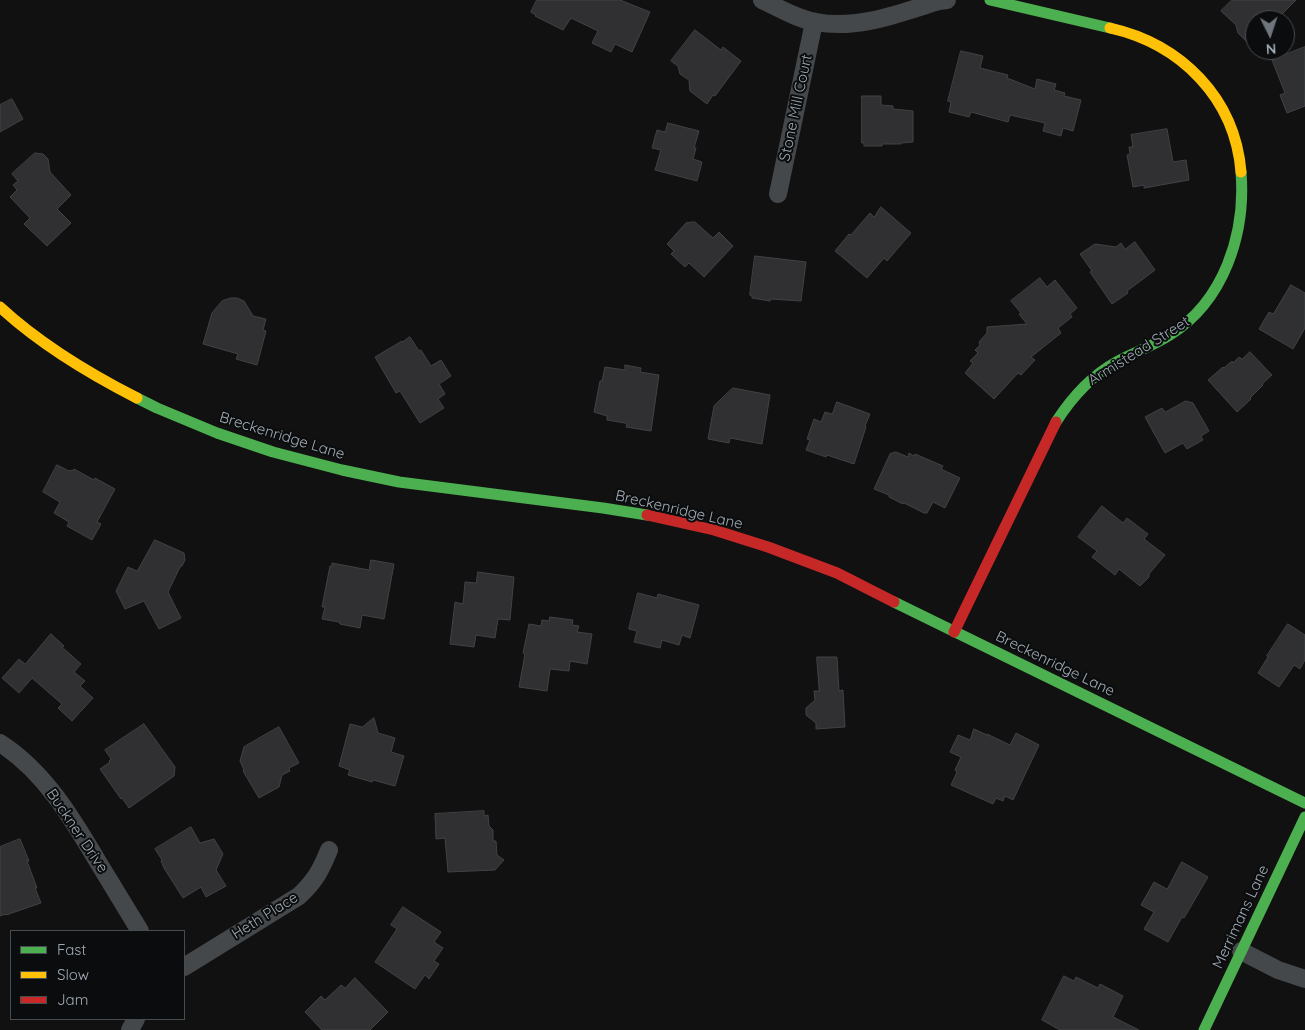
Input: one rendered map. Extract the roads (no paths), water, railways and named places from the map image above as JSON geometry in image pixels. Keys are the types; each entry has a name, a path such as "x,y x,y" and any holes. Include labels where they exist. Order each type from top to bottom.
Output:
{"street":[{"path":"762,0 795,16 814,22 849,24 869,21 947,0"},
{"name":"Armistead Street","path":"954,632 1054,426 1067,406 1097,374 1114,363 1171,334 1190,320 1206,303 1230,263 1241,220 1242,179 1239,157 1227,119 1218,102 1206,86 1178,58 1145,39 1124,31 990,0"},
{"name":"Stone Mill Court","path":"778,194 814,22"},
{"name":"Breckenridge Lane","path":"0,307 55,350 120,389 157,408 217,434 273,452 342,470 399,482 653,516 714,530 768,547 837,573 1305,803"},
{"name":"Buckner Drive","path":"0,743 35,772 58,800 86,841 139,930"},
{"name":"Merrimans Lane","path":"1204,1030 1305,817"},
{"name":"Heth Place","path":"185,966 299,896 311,884 323,866 329,850"},
{"path":"1241,951 1278,970 1305,979"}]}
